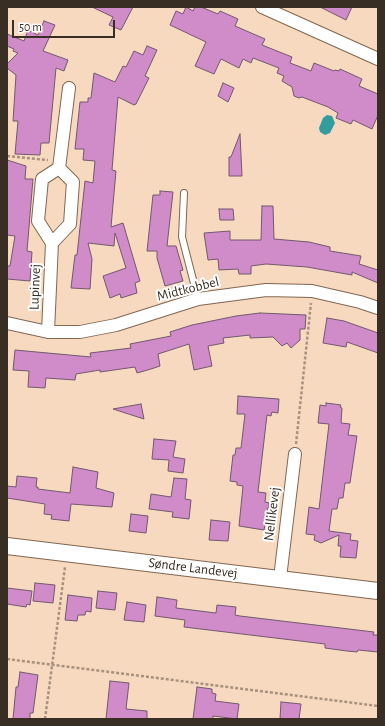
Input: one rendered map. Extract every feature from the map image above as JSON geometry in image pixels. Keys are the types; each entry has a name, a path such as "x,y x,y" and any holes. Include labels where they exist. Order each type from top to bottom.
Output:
{"street":[{"path":"262,7 378,60"},
{"path":"60,164 42,179 38,221 52,242 70,224 73,182 60,164 69,88"},
{"name":"Lupinvej","path":"48,332 52,242"},
{"name":"Midtkobbel","path":"7,322 48,332 80,332 116,325 198,299 266,290 312,291 360,302 378,308"},
{"name":"Nellikevej","path":"280,578 295,454"},
{"name":"Søndre Landevej","path":"7,546 67,552 378,591"}],"lane":[{"path":"184,193 182,237 198,299"}],"path":[{"path":"7,156 60,164"},
{"path":"295,454 312,291"},
{"path":"45,719 67,552"},
{"path":"7,660 378,706"}],"water":[{"path":"327,115 332,116 335,123 330,133 325,135 320,132 319,128 323,118"}],"building":[{"path":"92,7 133,7 121,30 109,25 113,17"},
{"path":"186,7 193,11 195,7 201,7 218,14 220,11 238,19 235,26 265,39 262,45 292,57 290,63 311,71 314,63 334,71 339,71 340,69 362,79 359,86 378,94 378,115 372,129 353,120 351,124 336,118 338,113 328,107 302,97 299,98 294,96 292,87 282,81 284,76 277,73 279,68 253,58 251,63 243,59 239,68 221,59 214,74 195,66 206,42 170,25 176,11 183,14"},
{"path":"320,7 352,7 346,20"},
{"path":"44,21 55,25 43,51 68,60 64,71 56,68 49,143 41,143 40,155 15,154 18,121 13,121 16,75 7,68 7,64 18,53 13,51 14,49 7,46 7,34 24,41 28,30 38,35"},
{"path":"147,46 157,50 145,76 149,78 136,104 134,105 118,97 112,170 116,171 111,227 123,223 140,281 135,283 137,293 121,298 120,294 110,298 103,276 126,268 115,233 114,246 88,243 92,259 90,289 71,288 75,255 77,255 85,181 93,183 95,161 83,160 84,149 75,149 80,102 88,102 88,98 91,98 94,73 115,82 123,66 126,67 134,51 143,55"},
{"path":"223,83 234,88 228,102 218,96"},
{"path":"240,134 242,176 229,176 229,157 231,157"},
{"path":"7,160 26,166 25,179 33,179 27,251 32,252 30,281 7,279 7,266 10,266 15,236 7,235"},
{"path":"160,191 173,192 167,246 176,246 183,270 180,271 183,281 165,286 157,258 157,251 147,251 153,195 160,195"},
{"path":"262,206 273,206 274,239 309,242 330,247 330,251 361,256 359,264 378,270 378,283 352,272 352,275 307,267 266,264 251,266 251,274 239,274 238,269 219,270 218,259 208,260 204,233 230,231 230,240 261,240"},
{"path":"219,209 233,209 234,220 220,220"},
{"path":"260,313 306,315 305,329 300,329 300,340 291,348 287,343 282,346 273,337 250,338 250,335 223,338 224,343 208,346 212,366 194,370 189,344 158,354 160,366 151,369 137,373 135,367 100,372 100,370 76,374 75,380 46,378 45,388 28,387 29,371 13,370 15,350 91,357 90,353 131,348 130,344 171,336 170,332 192,325 236,316"},
{"path":"327,318 344,321 378,333 378,353 347,342 346,347 323,343"},
{"path":"238,396 279,399 278,413 272,412 271,416 267,415 258,492 266,493 265,502 269,503 264,530 239,526 243,486 237,485 237,482 230,481 233,455 235,455 236,448 241,448 245,414 237,414"},
{"path":"326,403 341,405 341,423 350,424 348,435 357,436 350,483 345,483 343,498 339,498 337,509 332,509 329,531 351,534 350,540 358,541 356,558 340,557 341,546 338,546 339,535 321,543 314,540 315,535 306,534 309,507 319,509 329,424 318,423 320,405 326,406"},
{"path":"141,404 144,419 113,409"},
{"path":"154,439 176,441 173,457 185,459 183,473 168,471 169,460 152,459"},
{"path":"73,467 98,472 96,488 114,493 112,507 71,504 69,521 51,519 52,515 44,514 45,504 7,498 7,486 16,487 17,476 37,478 36,487 38,487 38,489 70,493"},
{"path":"174,478 187,479 185,499 191,500 189,519 172,517 173,512 149,509 151,494 171,497"},
{"path":"131,514 148,516 146,533 129,531"},
{"path":"211,520 230,522 228,541 209,540"},
{"path":"35,583 55,585 53,603 33,601"},
{"path":"7,588 32,591 30,605 27,604 26,607 7,604"},
{"path":"98,591 117,593 115,610 96,608"},
{"path":"68,595 92,598 91,612 86,611 85,615 78,615 77,621 65,620"},
{"path":"157,597 177,600 176,608 216,613 217,605 236,607 235,615 240,616 374,632 373,635 378,635 378,652 358,650 357,652 347,651 325,648 325,644 184,627 185,620 155,616"},
{"path":"127,602 146,605 144,622 124,620"},
{"path":"20,672 38,675 33,713 30,713 30,719 13,719 16,687 18,687"},
{"path":"110,681 129,683 126,709 147,711 147,719 106,719"},
{"path":"197,687 212,689 212,693 216,694 215,701 239,704 237,719 213,716 213,719 193,719"},
{"path":"281,702 301,704 299,719 280,719"}]}
